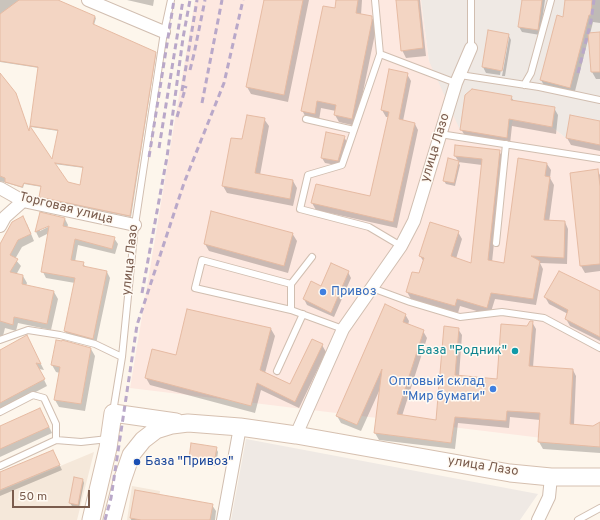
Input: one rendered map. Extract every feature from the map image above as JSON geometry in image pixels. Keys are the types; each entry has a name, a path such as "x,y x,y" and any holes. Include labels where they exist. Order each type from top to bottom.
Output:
{"main road":[{"name":"улица Лазо","path":"91,520 109,439 113,413"},
{"path":"113,413 188,423"},
{"name":"улица Лазо","path":"112,520 122,481 132,455 142,440 156,430 172,425 188,423 240,427 296,435 510,473 551,477 600,477"}],"street":[{"path":"88,0 164,32"},
{"name":"улица Лазо","path":"296,435 343,329 401,246 414,221 440,134 470,48"},
{"name":"Торговая улица","path":"0,188 23,201 134,225"},
{"path":"0,226 5,217 23,201"},
{"path":"223,520 240,427"},
{"path":"538,520 549,497 551,477"}],"lane":[{"name":"улица Лазо","path":"113,413 122,357 134,225 164,32 171,0"},
{"path":"375,0 380,54 342,165 308,175 300,209 369,227 401,246"},
{"path":"470,48 471,0"},
{"path":"524,84 531,73 551,0"},
{"path":"380,54 458,79 524,84 600,100"},
{"path":"306,119 354,130"},
{"path":"440,134 600,159"},
{"path":"496,242 506,144"},
{"path":"291,310 291,284 312,257"},
{"path":"291,284 202,260 195,288 291,310 343,329"},
{"path":"372,288 410,302 460,317 502,312 544,318 600,348"},
{"path":"277,371 303,314"},
{"path":"0,340 28,330 60,335 95,344 122,357"},
{"path":"0,412 33,395 44,398 56,424 56,440"},
{"path":"0,466 56,440 81,442 109,439"},
{"path":"578,520 600,508"}],"shaded area":[{"path":"195,0 421,0 429,61 513,120 552,127 566,138 600,145 600,445 130,388"},
{"path":"421,0 600,0 600,145 566,138 552,127 513,120 507,138 460,130 429,61"},
{"path":"246,439 538,494 520,520 231,520"},
{"path":"94,452 77,520 0,520 0,491"},
{"path":"132,486 160,491 156,520 127,520"}],"building":[{"path":"19,0 58,0 95,16 93,24 156,52 130,216 39,197 41,186 24,183 22,187 5,182 5,178 0,176 0,73 16,93 29,131 38,67 0,61 0,14","holes":["30,126 58,130 52,159","55,163 83,167 80,185 68,182"]},
{"path":"264,0 303,0 284,95 246,87"},
{"path":"336,0 358,0 356,13 372,16 352,119 334,115 336,105 317,101 315,114 301,111 323,6 335,8"},
{"path":"396,0 418,0 423,48 401,51"},
{"path":"522,0 542,0 538,30 518,27"},
{"path":"565,0 592,0 591,15 589,15 570,88 540,80 557,15 563,17"},
{"path":"488,30 509,34 502,71 482,67"},
{"path":"600,32 600,72 591,72 588,33"},
{"path":"389,69 408,73 399,119 415,123 393,222 311,203 316,184 370,196 389,112 381,110"},
{"path":"472,89 512,96 511,100 555,107 552,127 509,119 507,138 460,130 465,95"},
{"path":"247,115 265,118 255,173 293,180 290,199 222,186 231,138 242,139"},
{"path":"570,115 600,121 600,145 566,138"},
{"path":"326,132 345,136 338,161 321,158"},
{"path":"455,145 500,150 488,260 504,263 518,158 547,163 545,176 550,177 544,220 565,221 564,258 531,256 540,261 533,299 491,293 487,308 457,299 455,306 406,292 412,272 419,273 424,258 419,256 430,222 459,231 451,256 471,263 482,159 454,156"},
{"path":"448,158 459,161 454,183 443,181"},
{"path":"598,169 600,186 600,264 580,266 570,173"},
{"path":"211,211 293,233 284,266 204,244"},
{"path":"40,212 65,218 63,226 115,237 112,249 75,239 71,260 84,262 83,266 107,271 93,339 64,331 75,278 41,272 49,226 35,232"},
{"path":"23,216 31,234 18,240 10,255 18,259 10,272 23,275 22,284 54,291 47,324 14,317 13,325 0,321 0,244 12,222"},
{"name":"Привоз","path":"331,263 349,271 331,313 303,299 311,281 321,286"},
{"path":"559,271 600,291 600,337 565,319 568,310 544,297"},
{"path":"385,304 406,314 403,322 424,330 397,414 436,420 444,326 459,328 455,375 497,379 501,324 527,326 530,321 533,321 529,366 573,369 570,424 593,426 600,422 600,447 538,442 540,413 507,411 506,421 455,417 451,443 374,433 382,369 357,425 336,416"},
{"path":"187,309 271,328 260,370 290,384 312,339 323,344 295,402 257,383 251,406 145,378 152,349 176,355"},
{"path":"27,335 41,364 36,363 45,379 0,403 0,350"},
{"path":"56,340 62,340 91,348 81,404 54,400 60,367 51,365"},
{"path":"40,408 49,427 0,449 0,426"},
{"path":"191,443 217,447 214,463 189,458"},
{"path":"53,450 60,465 0,490 0,472"},
{"path":"74,477 83,479 78,505 69,503"},
{"path":"135,490 213,504 210,520 141,520 130,518"}],"railway":[{"path":"149,157 174,0"},
{"path":"159,148 183,0"},
{"path":"142,293 167,157 183,38 190,0"},
{"path":"182,91 197,0"},
{"path":"190,70 205,0"},
{"path":"202,103 222,0"},
{"path":"105,520 111,498 137,325 184,183 224,83 243,0"},
{"path":"578,73 591,21 594,0"},
{"path":"177,117 186,86"}],"place":[{"name":"Привоз","path":"323,292"},
{"name":"База \"Родник\"","path":"515,351"},
{"name":"Оптовый склад \"Мир бумаги\"","path":"493,389"},
{"name":"База \"Привоз\"","path":"137,462"}]}
